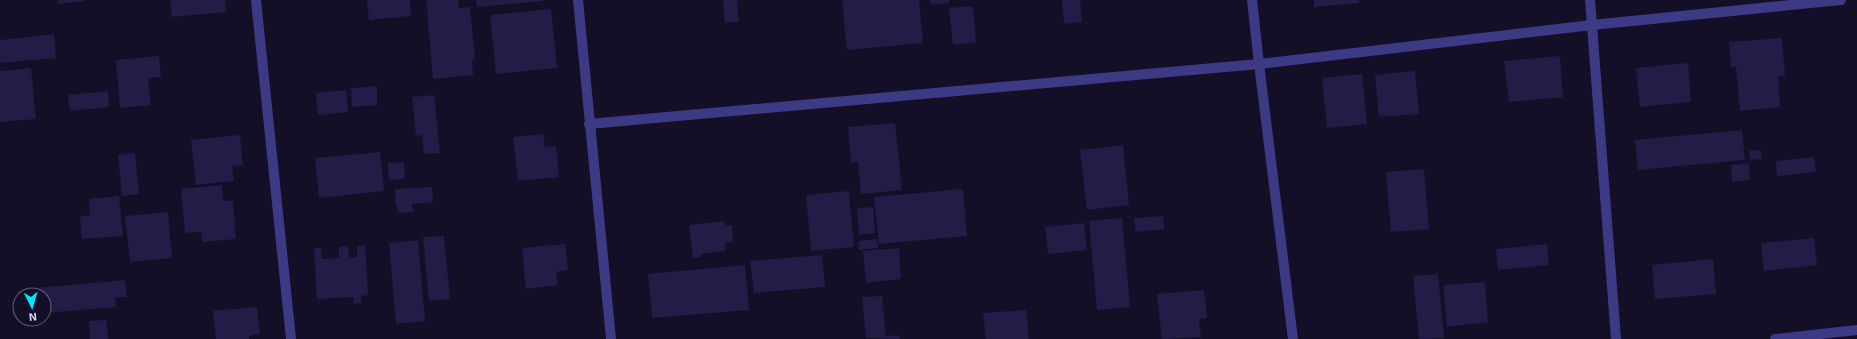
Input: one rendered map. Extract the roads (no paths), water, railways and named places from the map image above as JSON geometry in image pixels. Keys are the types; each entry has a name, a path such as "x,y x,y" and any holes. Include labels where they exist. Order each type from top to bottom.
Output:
{"street":[{"path":"256,0 291,339"},
{"path":"578,0 611,339"},
{"path":"1252,0 1293,339"},
{"path":"1590,0 1616,339"},
{"path":"589,124 1259,64 1592,24 1841,0"},
{"path":"1775,339 1857,330"}]}
